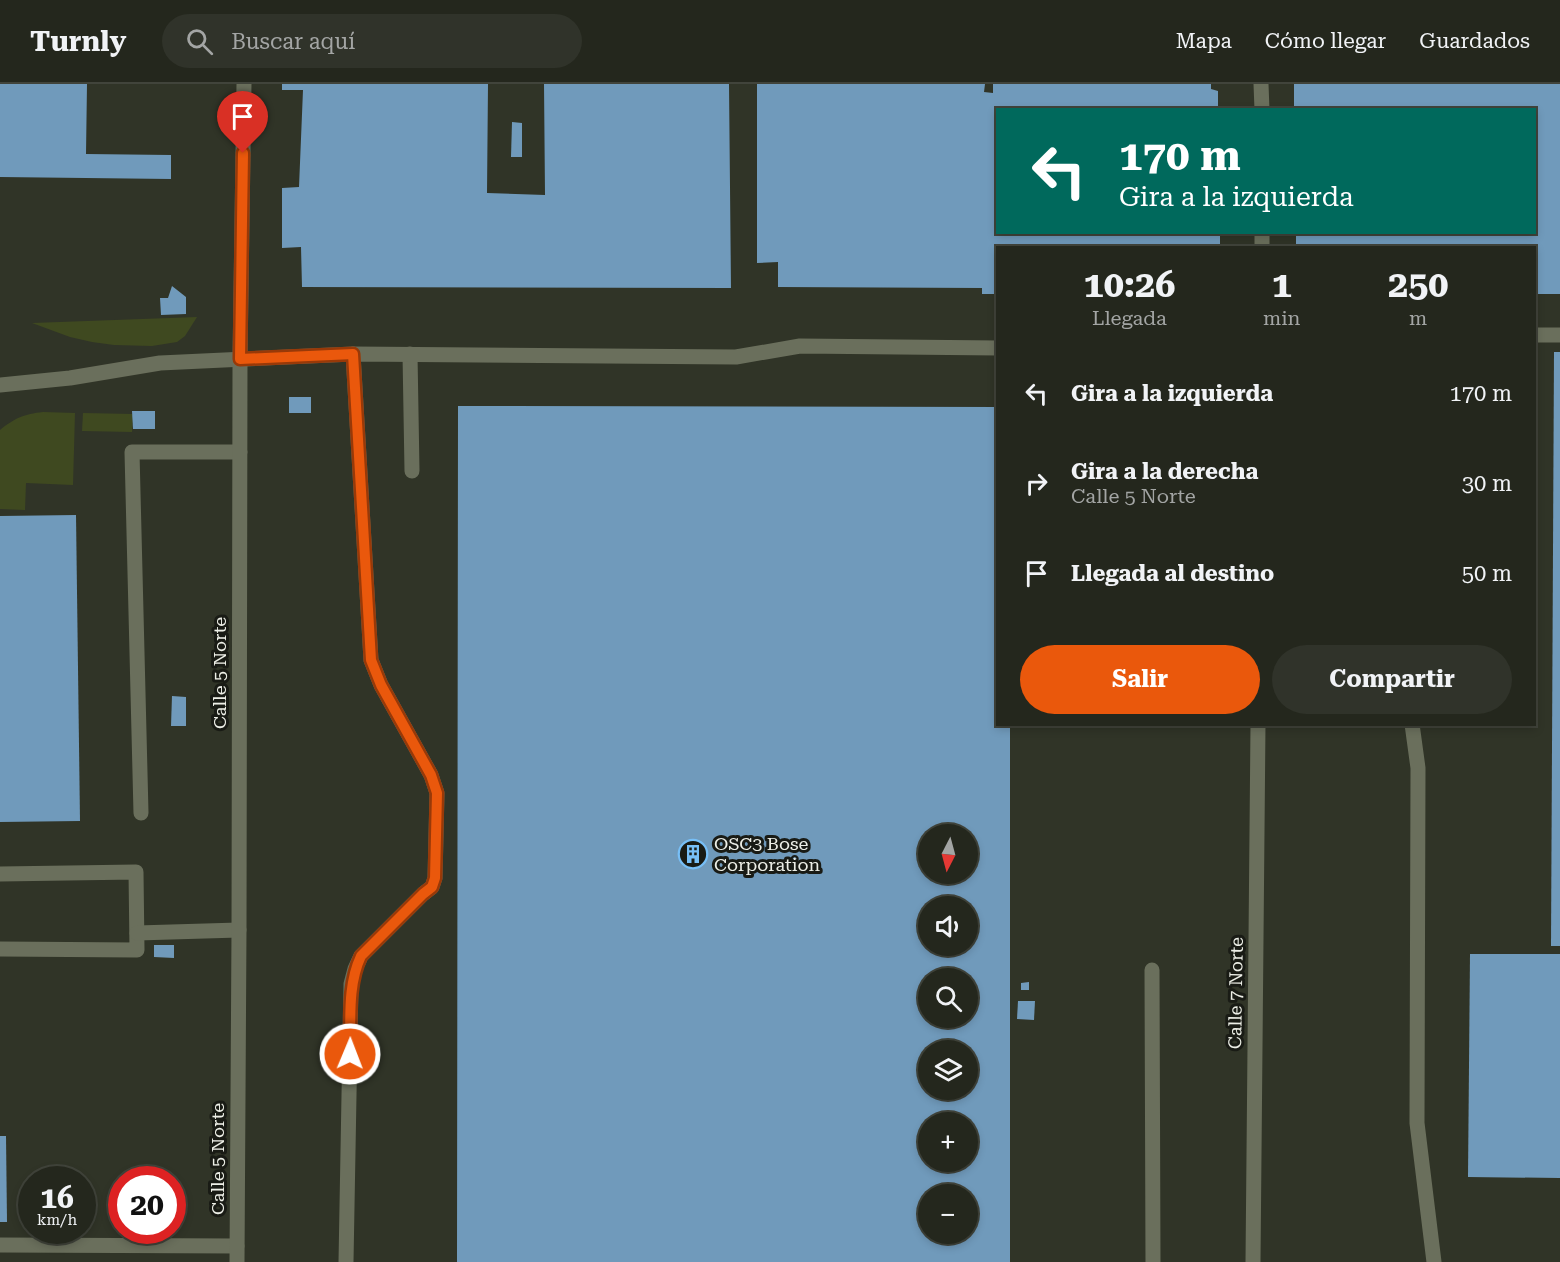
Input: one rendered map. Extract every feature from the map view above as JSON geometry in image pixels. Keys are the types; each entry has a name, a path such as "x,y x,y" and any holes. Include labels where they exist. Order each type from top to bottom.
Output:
{"street":[{"name":"Calle 5 Norte","path":"237,1262 240,359 244,84"},
{"path":"1262,84 1262,108"},
{"path":"1536,335 1560,335"},
{"path":"0,385 70,378 160,363 353,354 736,357 800,346 996,348"},
{"path":"346,1262 351,984 361,956 432,887 435,878 437,793 431,775 381,685 371,660 353,354"},
{"path":"410,354 412,471"},
{"path":"141,813 132,452 240,452"},
{"name":"Calle 7 Norte","path":"1253,1262 1258,726"},
{"path":"1412,726 1418,768 1417,1123 1434,1262"},
{"path":"0,874 136,872 137,950 0,949"},
{"path":"137,933 239,930"},
{"path":"1152,970 1153,1262"},
{"path":"0,1245 237,1246"}],"green space":[{"path":"197,317 185,336 177,342 152,346 92,342 70,337 32,323"},
{"path":"43,412 75,413 73,485 26,483 25,510 0,509 0,430 20,417"},
{"path":"83,413 133,414 132,432 82,431"}],"building":[{"path":"0,84 87,84 86,154 171,155 171,179 0,177"},
{"path":"282,84 488,84 487,193 545,195 544,84 729,84 731,288 302,287 301,247 282,248 282,188 299,187 303,90 282,90"},
{"path":"757,84 985,84 984,92 993,93 993,84 1211,84 1211,89 1218,91 1218,108 996,108 996,234 1220,234 1220,246 996,246 996,294 982,294 982,288 778,287 778,262 757,263"},
{"path":"1294,84 1560,84 1560,294 1536,294 1536,246 1296,246 1296,234 1536,234 1536,108 1294,108"},
{"path":"512,122 522,123 522,157 511,157"},
{"path":"172,286 186,297 186,314 161,315 160,298 168,298"},
{"path":"1554,352 1560,352 1560,946 1551,946"},
{"path":"289,397 311,397 311,413 289,413"},
{"name":"OSC3 Bose Corporation","path":"458,406 996,407 996,726 1010,726 1010,1262 457,1262"},
{"path":"132,411 155,411 155,429 133,429"},
{"path":"76,515 80,821 0,822 0,516"},
{"path":"172,696 186,697 186,726 171,726"},
{"path":"154,945 174,945 174,958 154,957"},
{"path":"1470,954 1560,954 1560,1178 1468,1177"},
{"path":"1029,982 1029,990 1021,990 1021,983"},
{"path":"1018,1001 1035,1001 1034,1020 1017,1019"},
{"path":"0,1136 6,1136 7,1222 0,1222"}],"place":[{"name":"OSC3 Bose Corporation","path":"693,854"}],"route":[{"path":"243,153 240,359 353,354 371,660 381,685 431,775 437,793 435,878 432,887 361,956 351,984 350,1054"}]}
